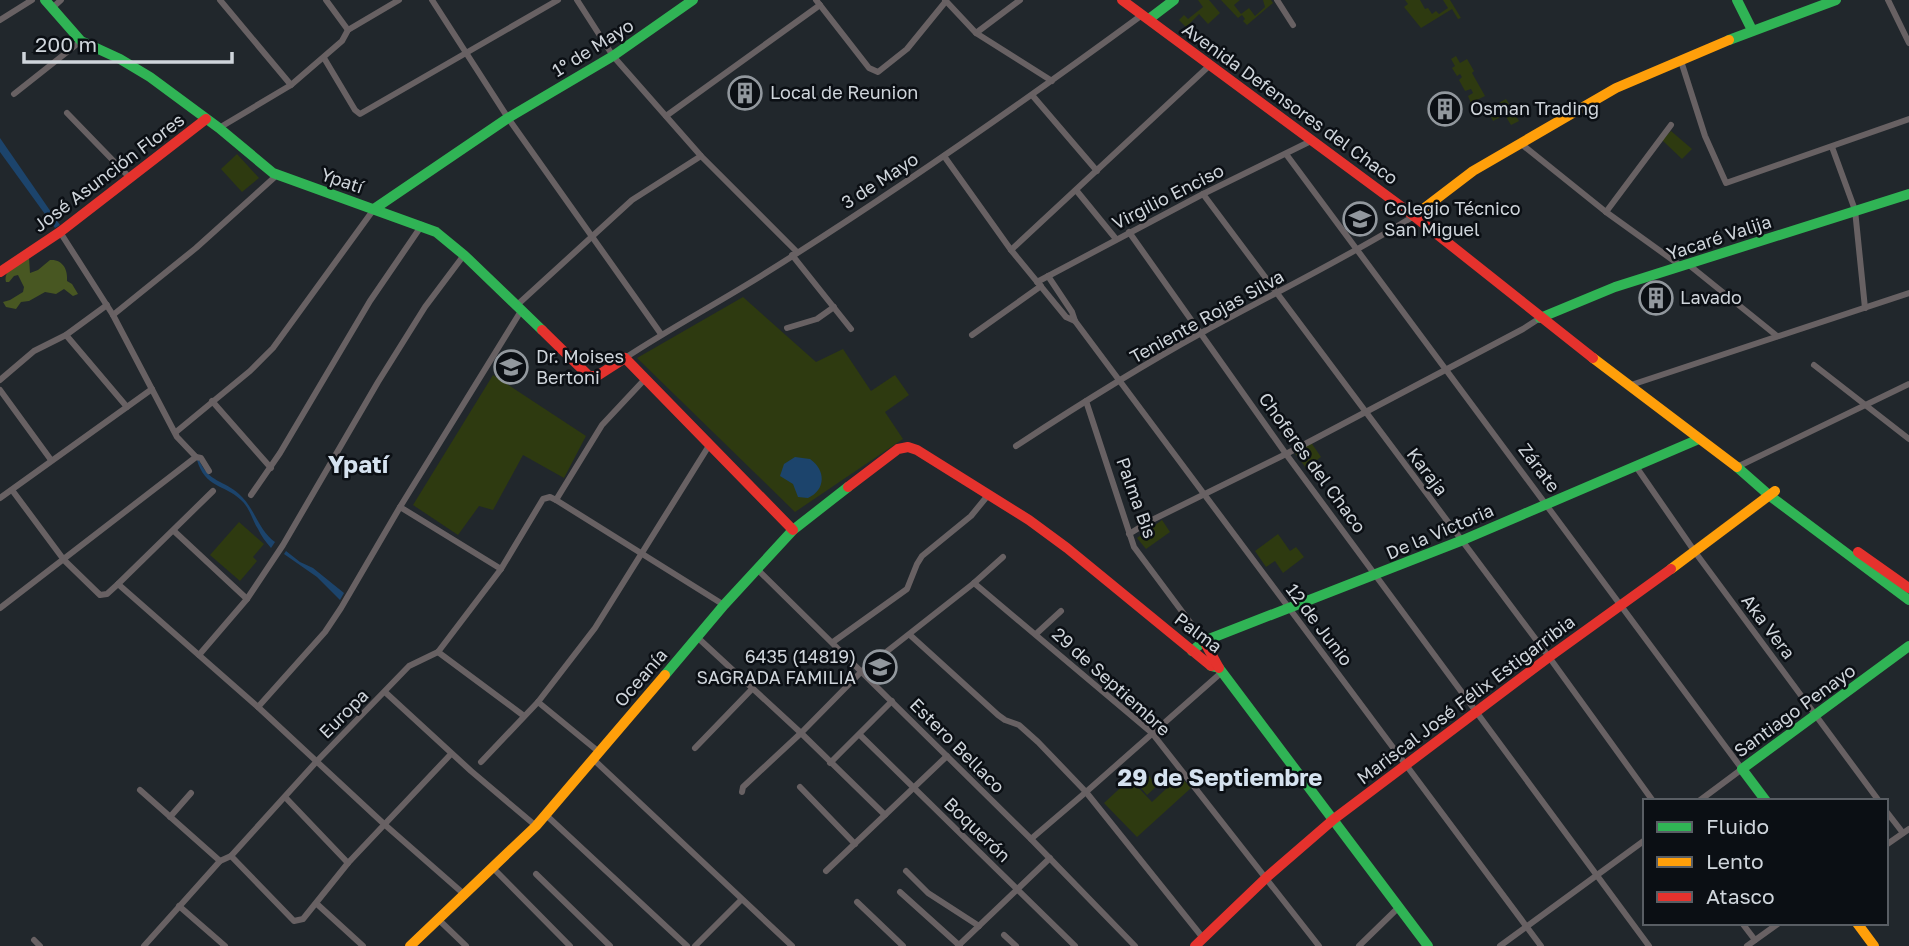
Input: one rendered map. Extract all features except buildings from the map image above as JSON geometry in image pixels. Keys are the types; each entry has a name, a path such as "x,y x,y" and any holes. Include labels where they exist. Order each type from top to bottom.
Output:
{"main road":[{"name":"1º de Mayo","path":"374,209 508,118 613,56 693,0"},
{"name":"Avenida Defensores del Chaco","path":"1122,0 1414,216 1540,318 1909,600"},
{"path":"1146,17 1174,0"},
{"path":"1737,0 1752,30"},
{"path":"1414,216 1473,172 1616,88 1752,30 1836,0"},
{"name":"Ypatí","path":"49,4 82,41 150,77 204,121 221,127 277,175 436,232 464,255 589,376 597,376 625,358"},
{"name":"José Asunción Flores","path":"0,272 60,232 204,121"},
{"name":"Yacaré Valija","path":"1540,318 1615,287 1909,194"},
{"path":"625,358 793,530"},
{"name":"De la Victoria","path":"1192,651 1204,641 1291,611 1377,576 1637,468 1699,439"},
{"name":"Oceanía","path":"410,946 536,826 756,568 793,530 898,449 908,447"},
{"name":"Palma","path":"908,447 989,494 1067,548 1212,667 1221,670 1428,946"},
{"name":"Avenida Defensores del Chaco","path":"1773,494 1909,588"},
{"name":"Mariscal José Félix Estigarribia","path":"1195,946 1267,877 1334,819 1549,657 1773,494"},
{"name":"Palma Bis","path":"1204,641 1221,670"},
{"name":"Santiago Penayo","path":"1742,769 1909,646"},
{"name":"Zárate","path":"1742,769 1764,799"},
{"path":"1858,925 1874,946"}],"street":[{"path":"0,20 32,0"},
{"path":"49,4 61,0"},
{"path":"220,0 291,85"},
{"path":"326,0 348,30"},
{"path":"221,127 291,85 324,58 346,36 348,30 399,0"},
{"path":"432,0 508,118 661,334"},
{"path":"324,58 360,114 558,0"},
{"path":"577,0 613,56 701,156 794,254 851,329"},
{"path":"976,33 1020,0"},
{"path":"1277,0 1293,25"},
{"path":"1888,0 1909,43"},
{"path":"666,116 818,3 869,68 878,72 908,49 946,1 976,33 1052,80"},
{"name":"3 de Mayo","path":"625,358 794,254 944,156 1146,17"},
{"path":"14,94 82,41"},
{"path":"1681,61 1705,136 1724,180 1729,184 1909,119"},
{"path":"1010,250 1210,65"},
{"path":"1032,95 1097,171"},
{"path":"67,113 131,179"},
{"path":"1605,212 1671,125"},
{"name":"Virgilio Enciso","path":"972,335 1048,276 1203,194 1313,140"},
{"path":"1520,143 1605,212 1686,266 1777,335"},
{"path":"1832,147 1855,210 1865,308"},
{"name":"Zárate","path":"1286,154 1742,769"},
{"path":"258,707 324,632 519,309 632,200 701,156"},
{"name":"12 de Junio","path":"944,156 1010,250 1066,317 1074,321"},
{"path":"113,315 202,243 277,175"},
{"path":"1076,190 1116,239"},
{"name":"Karaja","path":"1203,194 1549,657 1652,799"},
{"path":"176,432 250,371 273,348 374,209"},
{"name":"Teniente Rojas Silva","path":"1016,446 1202,332 1358,251 1414,216"},
{"path":"251,495 271,468 370,300 422,225"},
{"path":"60,232 113,315 178,439 196,457 201,458 209,471"},
{"name":"Choferes del Chaco","path":"1129,232 1286,454 1649,946"},
{"path":"199,656 247,599 283,545 411,329 464,255"},
{"name":"12 de Junio","path":"1048,276 1072,312 1074,321 1541,946"},
{"path":"1628,386 1909,293"},
{"path":"0,380 34,352 66,335 107,305"},
{"path":"787,328 817,319 834,307"},
{"path":"1129,534 1446,370 1540,318"},
{"path":"66,335 127,407"},
{"path":"1814,365 1909,439"},
{"name":"Europa","path":"144,946 220,861 231,856 317,761 409,666 438,652 500,569 543,499 553,499 602,425 645,379"},
{"path":"1737,467 1909,384"},
{"path":"0,498 152,389"},
{"path":"0,390 51,460"},
{"path":"212,401 271,468"},
{"name":"Palma Bis","path":"1086,401 1134,547 1204,641"},
{"path":"481,762 538,702 595,628 710,444"},
{"path":"0,608 196,457"},
{"name":"Aka Vera","path":"1637,468 1695,552 1878,799"},
{"path":"12,489 64,560 100,595 107,594 118,584 213,491"},
{"path":"833,642 907,589 916,564 922,556 971,516 989,494"},
{"path":"553,499 724,605"},
{"path":"400,507 500,569"},
{"path":"174,531 247,599"},
{"path":"742,792 743,787 862,671 910,635 1003,557"},
{"name":"Estero Bellaco","path":"756,568 1031,839 1135,946"},
{"name":"29 de Septiembre","path":"974,583 1153,733 1319,946"},
{"path":"118,584 466,895"},
{"path":"1036,634 1061,611"},
{"path":"910,635 998,715 1019,725 1038,742 1086,792 1203,938"},
{"path":"697,637 885,815"},
{"path":"438,652 524,716"},
{"path":"1031,839 1221,670"},
{"path":"695,748 752,689"},
{"path":"384,692 451,754 536,826"},
{"path":"830,763 892,701"},
{"path":"538,702 741,900 792,946"},
{"name":"Boquerón","path":"860,735 1074,946"},
{"path":"231,856 294,921 303,919 348,863 451,754"},
{"path":"826,871 947,756"},
{"name":"Santiago Penayo","path":"1702,799 1742,769"},
{"path":"800,788 855,844"},
{"path":"140,790 220,861"},
{"path":"170,817 191,793"},
{"path":"285,797 348,863"},
{"path":"1888,813 1906,831 1888,844"},
{"path":"546,815 687,946"},
{"path":"1500,946 1643,841"},
{"path":"900,892 959,946 1050,858"},
{"path":"493,868 570,946"},
{"path":"906,870 928,893 979,926"},
{"path":"537,874 610,946"},
{"path":"695,946 741,900"},
{"path":"858,902 903,946"},
{"path":"317,904 362,946"},
{"path":"179,906 225,946"},
{"path":"1359,946 1400,906"},
{"path":"439,920 466,946"},
{"path":"1744,925 1755,940"},
{"path":"1747,946 1776,925"},
{"path":"1004,934 1016,946"},
{"path":"34,940 40,946"}],"green space":[{"path":"1198,0 1209,0 1220,13 1208,24 1199,14 1186,27 1179,20 1184,15 1188,19 1203,7"},
{"path":"1221,0 1240,0 1234,5 1241,14 1249,8 1255,16 1265,7 1263,0 1271,0 1273,3 1247,25 1242,15 1238,18"},
{"path":"1405,0 1420,0 1425,9 1428,8 1432,14 1436,11 1439,14 1448,8 1443,0 1450,0 1461,18 1458,19 1452,9 1421,28 1404,7 1408,4"},
{"path":"1456,56 1460,63 1467,59 1485,96 1471,103 1468,96 1473,93 1471,89 1465,91 1459,80 1462,77 1460,74 1457,76 1452,68 1455,66 1451,59"},
{"path":"1506,99 1519,121 1511,125 1505,115 1493,121 1489,113 1486,115 1484,111"},
{"path":"1671,131 1692,149 1682,159 1662,140"},
{"path":"237,154 259,178 242,192 221,169"},
{"path":"29,258 30,273 50,260 61,263 67,273 67,281 78,294 73,296 64,289 56,294 45,292 29,301 21,302 16,309 6,307 3,302 23,292 24,287 18,275 6,282 7,274 13,267"},
{"path":"743,297 816,362 843,349 871,391 895,375 909,395 885,412 903,439 795,512 637,358"},
{"path":"493,375 586,436 564,478 523,455 493,510 479,506 458,535 413,505"},
{"path":"1310,441 1321,457 1306,468 1294,452"},
{"path":"1162,520 1170,532 1146,549 1137,538"},
{"path":"239,522 264,544 253,557 257,561 240,581 210,555"},
{"path":"1278,534 1290,551 1296,547 1304,557 1283,573 1275,561 1266,567 1255,551"},
{"path":"1143,768 1157,786 1147,795 1132,777"},
{"path":"1180,776 1191,788 1137,837 1104,803 1130,779 1152,802"}],"water":[{"path":"0,138 60,225 55,228 0,152"},
{"path":"795,457 810,459 821,474 821,485 808,498 798,497 793,484 780,476 784,464"},
{"path":"197,460 207,473 233,489 244,500 264,531 275,542 271,548 244,503 210,481 200,469"},
{"path":"286,551 344,593 340,600 317,577 284,554"}],"traffic: fast":[{"path":"45,0 81,41 150,77 219,128 273,173 436,232 464,255 542,330"},
{"path":"374,209 508,118 613,56 693,0"},
{"path":"1149,19 1174,0"},
{"path":"1737,0 1752,30"},
{"path":"1729,40 1836,0"},
{"path":"1540,318 1615,287 1909,194"},
{"path":"1192,651 1204,641 1463,540 1699,439"},
{"path":"1737,467 1770,496 1909,600"},
{"path":"665,675 793,530 848,487"},
{"path":"1764,799 1742,769 1909,646"},
{"path":"1211,666 1219,668 1428,946"}],"traffic: slow":[{"path":"1414,216 1473,171 1616,88 1729,40"},
{"path":"1593,358 1737,467"},
{"path":"1671,569 1775,491"},
{"path":"410,946 536,826 665,675"},
{"path":"1858,925 1874,946"}],"traffic: jam":[{"path":"1122,0 1414,216 1593,358"},
{"path":"0,272 60,232 206,119"},
{"path":"542,330 589,376 597,376 625,358 793,530"},
{"path":"848,487 898,449 908,447 917,450 1029,520 1211,666"},
{"path":"1858,552 1909,588"},
{"path":"1195,946 1267,877 1334,819 1671,569"},
{"path":"1204,641 1219,668"}],"place":[{"name":"Local de Reunion","path":"745,93"},
{"name":"Osman Trading","path":"1445,109"},
{"name":"Colegio Técnico San Miguel","path":"1360,219"},
{"name":"Lavado","path":"1656,298"},
{"name":"Dr. Moises Bertoni","path":"511,367"},
{"name":"6435 (14819) SAGRADA FAMILIA","path":"880,667"}],"district":[{"name":"Ypatí","path":"358,465"},
{"name":"29 de Septiembre","path":"1220,778"}]}
